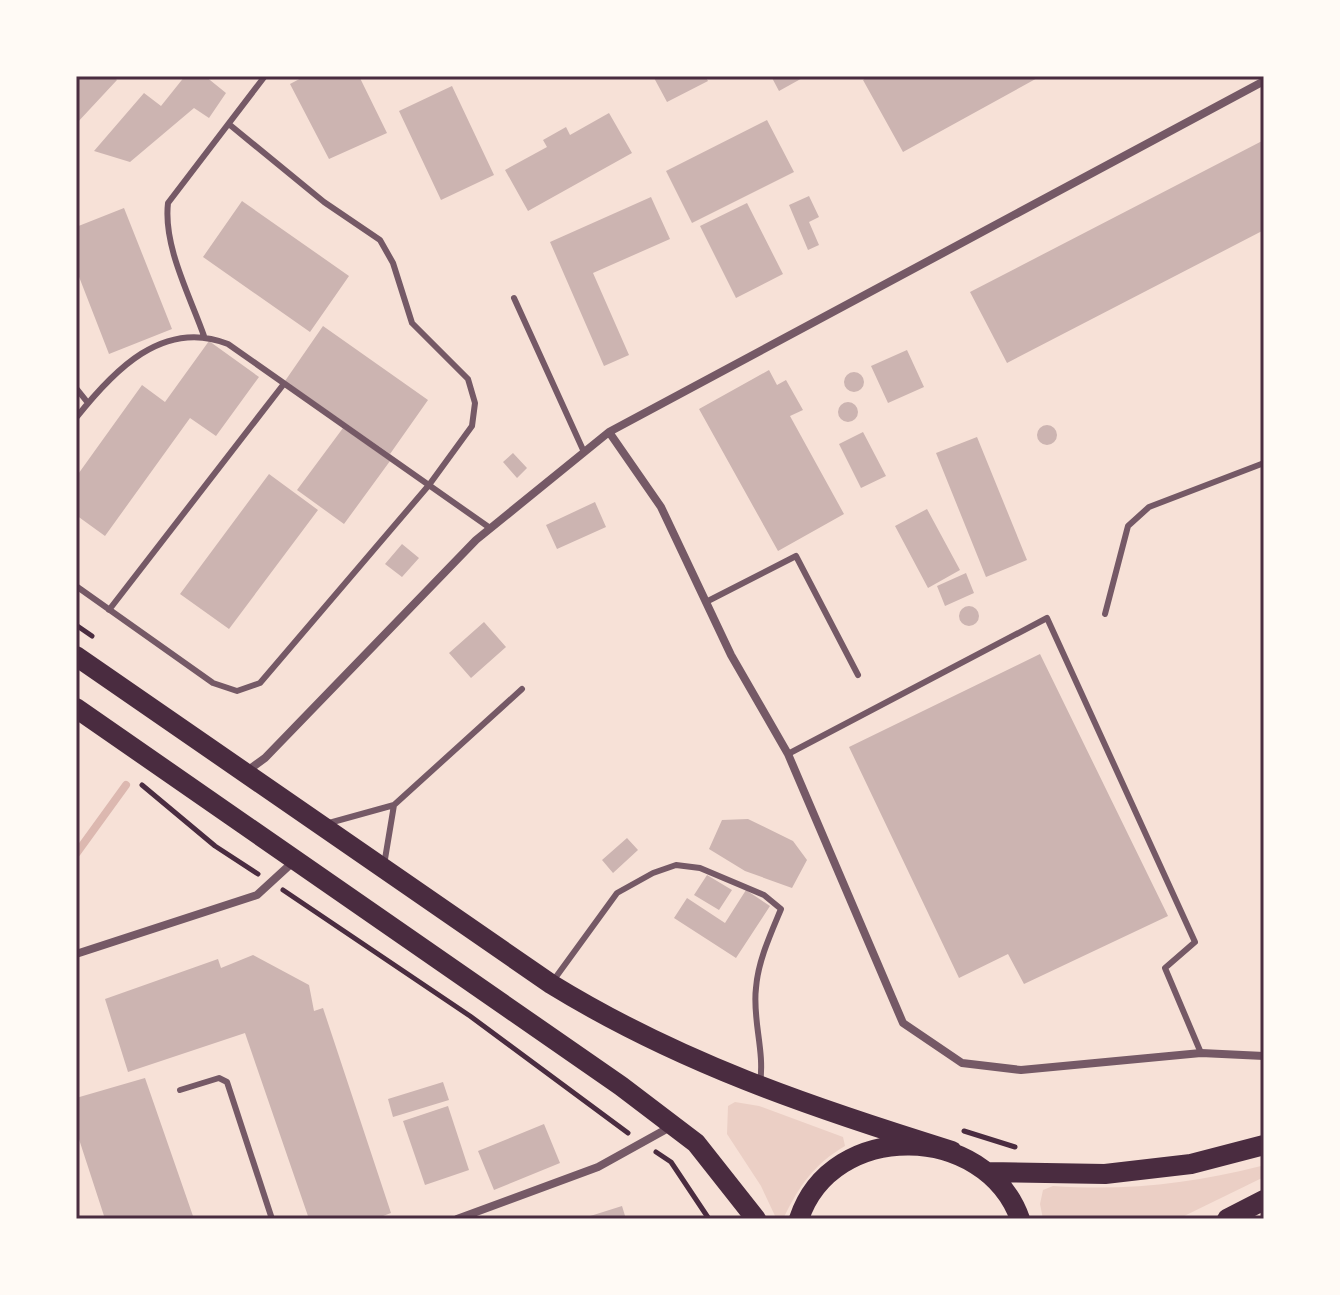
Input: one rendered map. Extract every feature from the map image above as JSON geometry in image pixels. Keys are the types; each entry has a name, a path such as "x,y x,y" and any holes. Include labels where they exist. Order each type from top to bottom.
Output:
{"highway":[{"path":"76,656 247,771 551,984 606,1018 702,1065 826,1112 952,1151 988,1172 1015,1204 1020,1219"},
{"path":"76,708 673,1125 696,1143 756,1219"},
{"path":"799,1219 822,1181 850,1159 883,1146 918,1143 952,1151"},
{"path":"988,1172 1105,1174 1191,1164 1264,1145"},
{"path":"1227,1219 1264,1200"}],"street":[{"path":"247,771 265,758 490,528 609,432 1264,81"},
{"path":"609,432 661,507 731,655 788,754 903,1023 962,1063 1021,1070 1201,1053 1264,1056"},
{"path":"76,954 257,895 295,861"},
{"path":"457,1219 598,1167 673,1125"}],"lane":[{"path":"204,336 174,252 166,215 168,203 265,76"},
{"path":"76,586 213,683 237,691 249,689 260,683 287,653 429,485 472,426 475,403 468,379 412,323 393,263 380,240 324,202 230,125"},
{"path":"514,298 584,452"},
{"path":"76,418 138,354 165,342 204,336 228,344 490,528"},
{"path":"109,610 283,385"},
{"path":"76,388 88,403"},
{"path":"1105,614 1128,526 1149,507 1264,463"},
{"path":"706,602 796,556 858,675"},
{"path":"788,754 1047,618 1195,942 1165,968 1201,1053"},
{"path":"322,824 394,805 522,689"},
{"path":"384,867 394,805"},
{"path":"551,984 617,893 653,873 676,865 700,868 764,895 781,909 755,988 763,1063 759,1086"},
{"path":"180,1090 219,1078 227,1082 272,1219"}],"path":[{"path":"76,625 99,642"},
{"path":"136,779 215,846 470,1016 671,1162 709,1219"},
{"path":"951,1127 1011,1147 1026,1147"}],"shaded area":[{"path":"735,1102 759,1106 843,1137 845,1146 808,1177 784,1217 776,1218 761,1186 727,1134 728,1106"},
{"path":"1261,1166 1264,1177 1178,1219 1043,1219 1040,1204 1043,1190 1053,1186 1106,1188 1158,1185"}],"building":[{"path":"76,76 113,76 117,80 76,124"},
{"path":"185,76 205,76 226,93 209,118 194,108 130,162 94,151 144,93 161,106"},
{"path":"305,76 359,76 387,133 329,159 290,84"},
{"path":"653,76 705,76 708,81 667,102"},
{"path":"771,76 806,76 779,91"},
{"path":"869,76 1041,76 903,152 863,80"},
{"path":"452,86 494,175 441,200 399,111"},
{"path":"609,113 632,153 528,211 505,170 547,147 543,140 566,127 570,135"},
{"path":"767,120 794,172 692,223 666,171"},
{"path":"1264,140 1264,230 1007,363 970,292"},
{"path":"809,196 819,217 809,222 819,245 808,250 789,205"},
{"path":"651,197 670,239 593,273 629,355 604,366 550,242"},
{"path":"242,201 349,276 310,332 203,257"},
{"path":"747,203 783,274 736,298 700,226"},
{"path":"124,208 172,329 109,354 76,269 76,227"},
{"path":"323,326 428,400 390,454 285,381"},
{"path":"209,341 259,377 216,436 190,418 105,536 76,515 76,477 142,385 165,402"},
{"path":"907,350 924,387 888,403 871,366"},
{"path":"769,370 777,385 786,380 803,410 790,416 844,514 778,551 699,409"},
{"path":"850,372 858,372 864,382 858,392 850,392 844,386 844,378"},
{"path":"844,402 852,402 858,412 852,422 844,422 838,416 838,408"},
{"path":"1043,425 1051,425 1057,435 1051,445 1043,445 1037,439 1037,431"},
{"path":"343,428 390,461 344,524 297,490"},
{"path":"863,432 886,476 861,488 839,444"},
{"path":"977,437 1027,560 986,577 936,453"},
{"path":"513,453 527,468 517,478 503,462"},
{"path":"269,474 318,510 229,629 180,594"},
{"path":"595,502 606,527 557,549 546,525"},
{"path":"927,509 960,570 928,588 895,526"},
{"path":"402,544 419,558 402,577 385,564"},
{"path":"966,573 974,593 945,606 937,586"},
{"path":"965,606 973,606 979,616 973,626 965,626 959,620 959,612"},
{"path":"484,622 506,647 471,678 449,653"},
{"path":"1040,654 1168,916 1024,984 1008,954 959,978 849,747"},
{"path":"748,819 793,841 807,860 792,888 745,871 709,849 722,820"},
{"path":"627,838 638,850 613,873 602,860"},
{"path":"707,875 732,890 719,910 694,895"},
{"path":"746,890 770,906 736,958 674,918 687,898 725,923"},
{"path":"253,955 309,985 314,1011 323,1008 391,1213 375,1219 309,1219 245,1033 128,1072 105,999 218,959 221,968"},
{"path":"145,1078 194,1219 105,1219 76,1130 76,1098"},
{"path":"443,1082 449,1100 393,1117 388,1099"},
{"path":"448,1106 469,1170 425,1185 403,1121"},
{"path":"544,1124 560,1163 494,1190 478,1151"},
{"path":"622,1206 626,1219 584,1219 584,1218"}],"waterway":[{"path":"76,854 126,785"}]}
